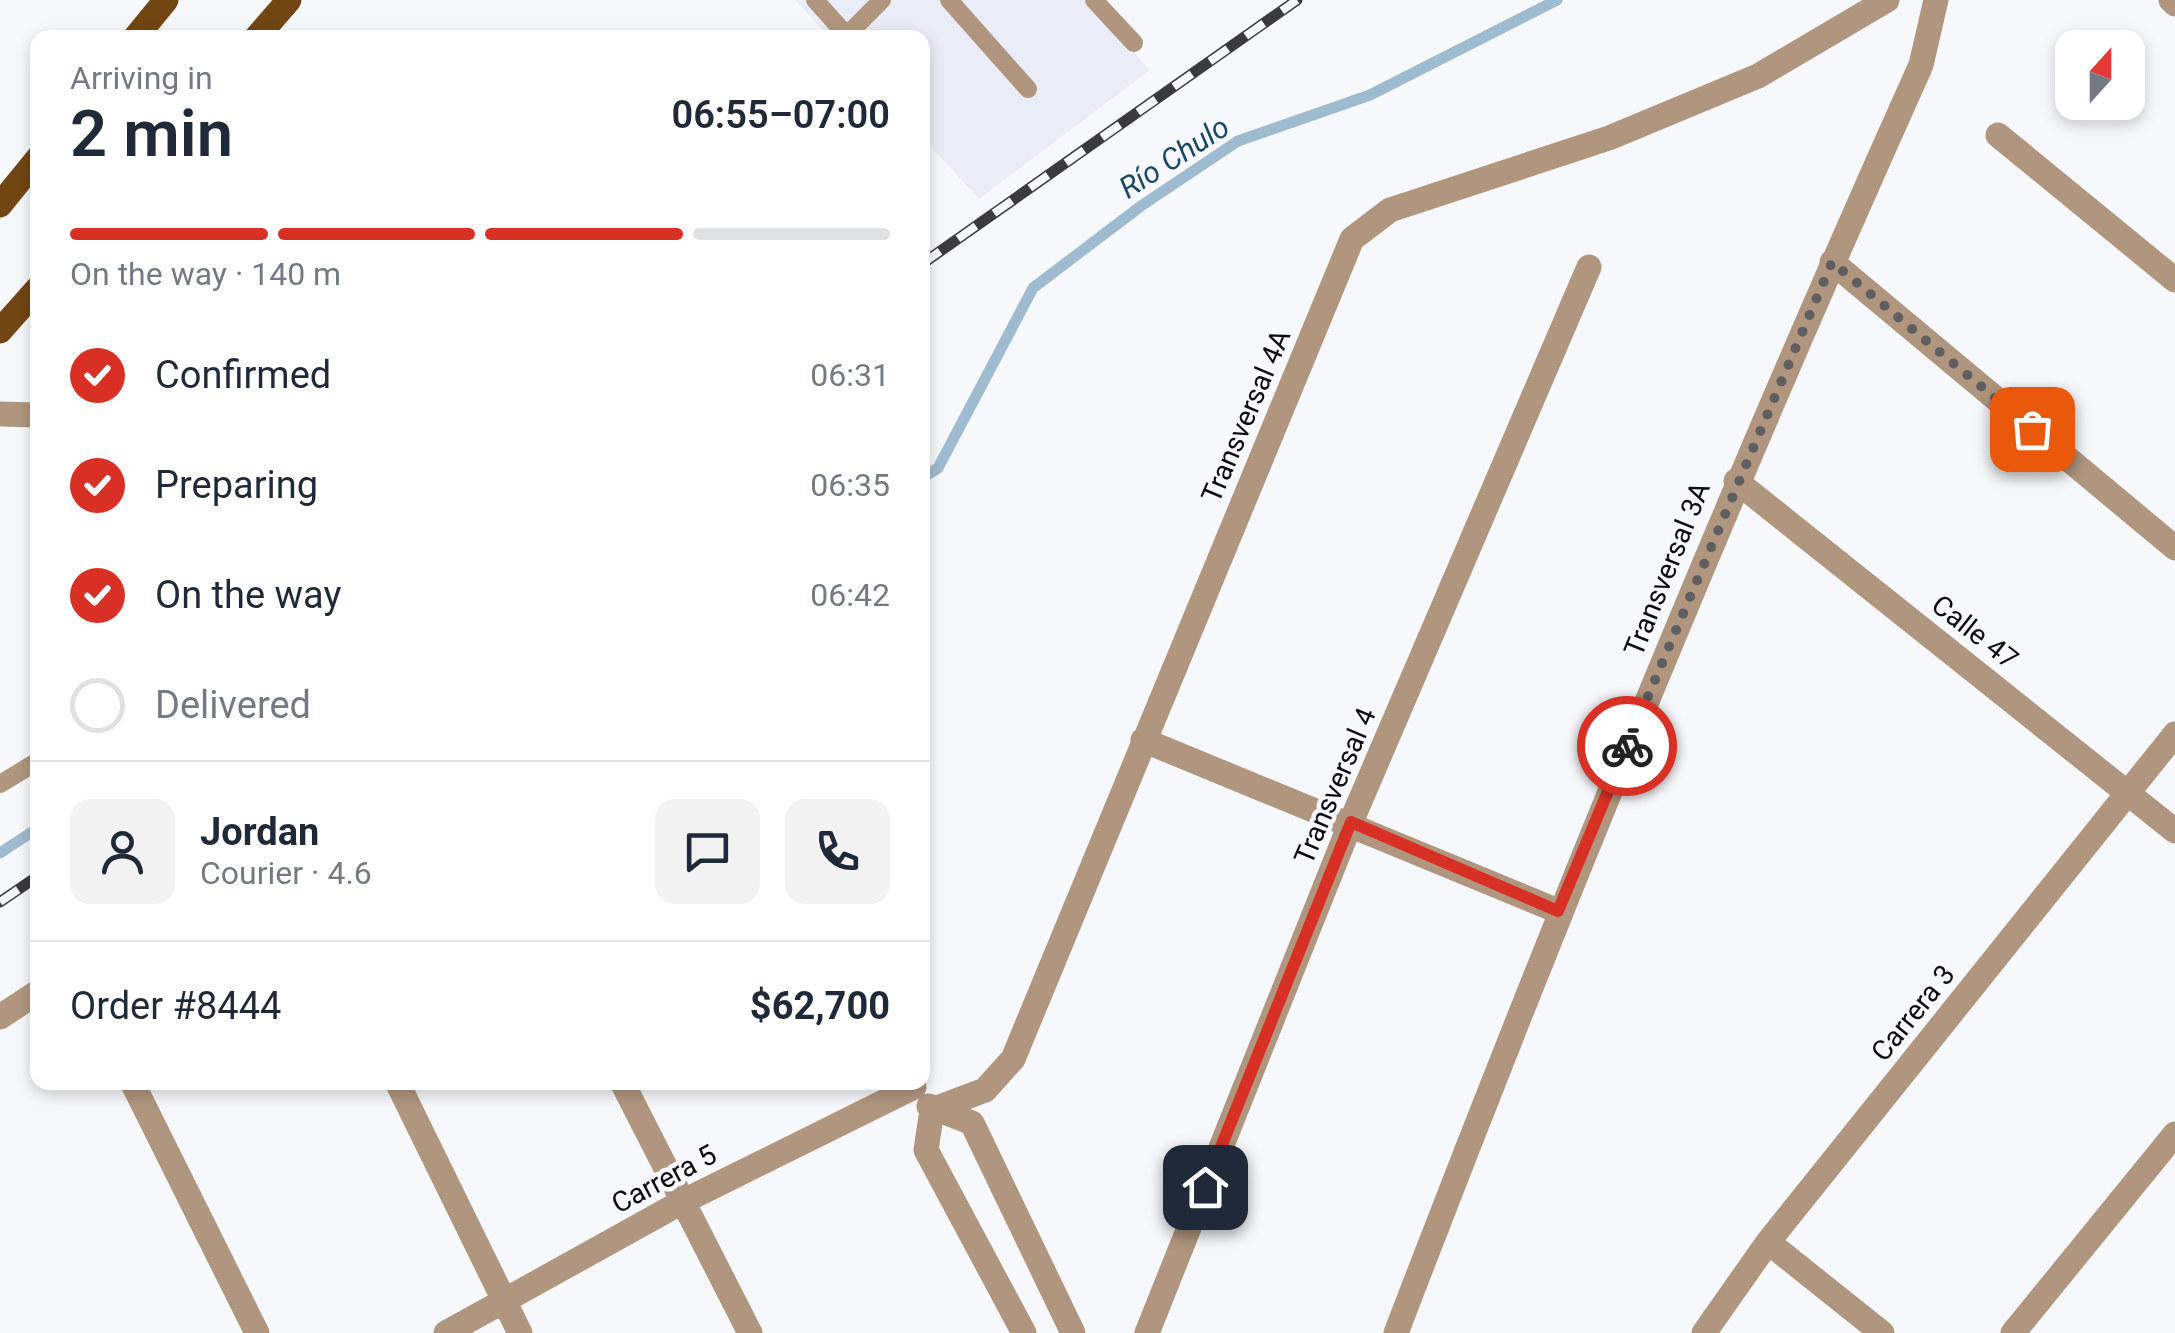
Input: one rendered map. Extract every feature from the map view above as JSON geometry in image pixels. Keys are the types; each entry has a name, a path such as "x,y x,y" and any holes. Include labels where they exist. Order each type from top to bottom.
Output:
{"main road":[{"path":"142,30 166,0"},
{"path":"263,30 289,0"},
{"path":"0,205 30,168"},
{"path":"0,332 30,297"}],"street":[{"name":"Transversal 3A","path":"1396,1333 1558,911 1736,481 1921,66 1936,0"},
{"name":"Transversal 4A","path":"932,1110 985,1090 1013,1060 1352,239 1390,210 1609,138 1758,76 1882,3"},
{"path":"1998,135 2175,280"},
{"path":"1832,262 2175,548"},
{"name":"Transversal 4","path":"1147,1333 1351,822 1589,268"},
{"path":"2,413 30,415"},
{"name":"Calle 47","path":"1736,481 2175,831"},
{"name":"Carrera 3","path":"1704,1333 1768,1242 2175,734"},
{"path":"1143,740 1351,822 1558,911"},
{"path":"0,1017 30,997"},
{"path":"136,1090 257,1333"},
{"path":"401,1090 520,1333"},
{"path":"626,1090 680,1203 750,1333"},
{"name":"Carrera 5","path":"446,1333 680,1203 903,1090"},
{"path":"917,1090 932,1110 972,1123 1073,1333"},
{"path":"932,1110 926,1150 1024,1333"},
{"path":"2012,1333 2175,1134"},
{"path":"1768,1242 1882,1333"}],"lane":[{"path":"815,0 842,30"},
{"path":"854,30 882,0"},
{"path":"949,0 1028,89"},
{"path":"1094,0 1134,42"},
{"path":"2,413 30,421"},
{"path":"0,784 30,766"}],"shaded area":[{"path":"795,0 1087,0 1150,70 979,199 930,146 930,30 823,30"}],"waterway":[{"name":"Río Chulo","path":"930,473 938,468 1033,288 1141,206 1238,141 1370,95 1557,0"},
{"name":"Río Chulo","path":"0,853 30,833"}],"railway":[{"path":"930,258 1297,0"},
{"path":"0,902 30,881"}],"way so far":[{"path":"1627,746 1832,262 2032,429"}],"route":[{"path":"1205,1187 1351,822 1558,911 1627,746"}]}
